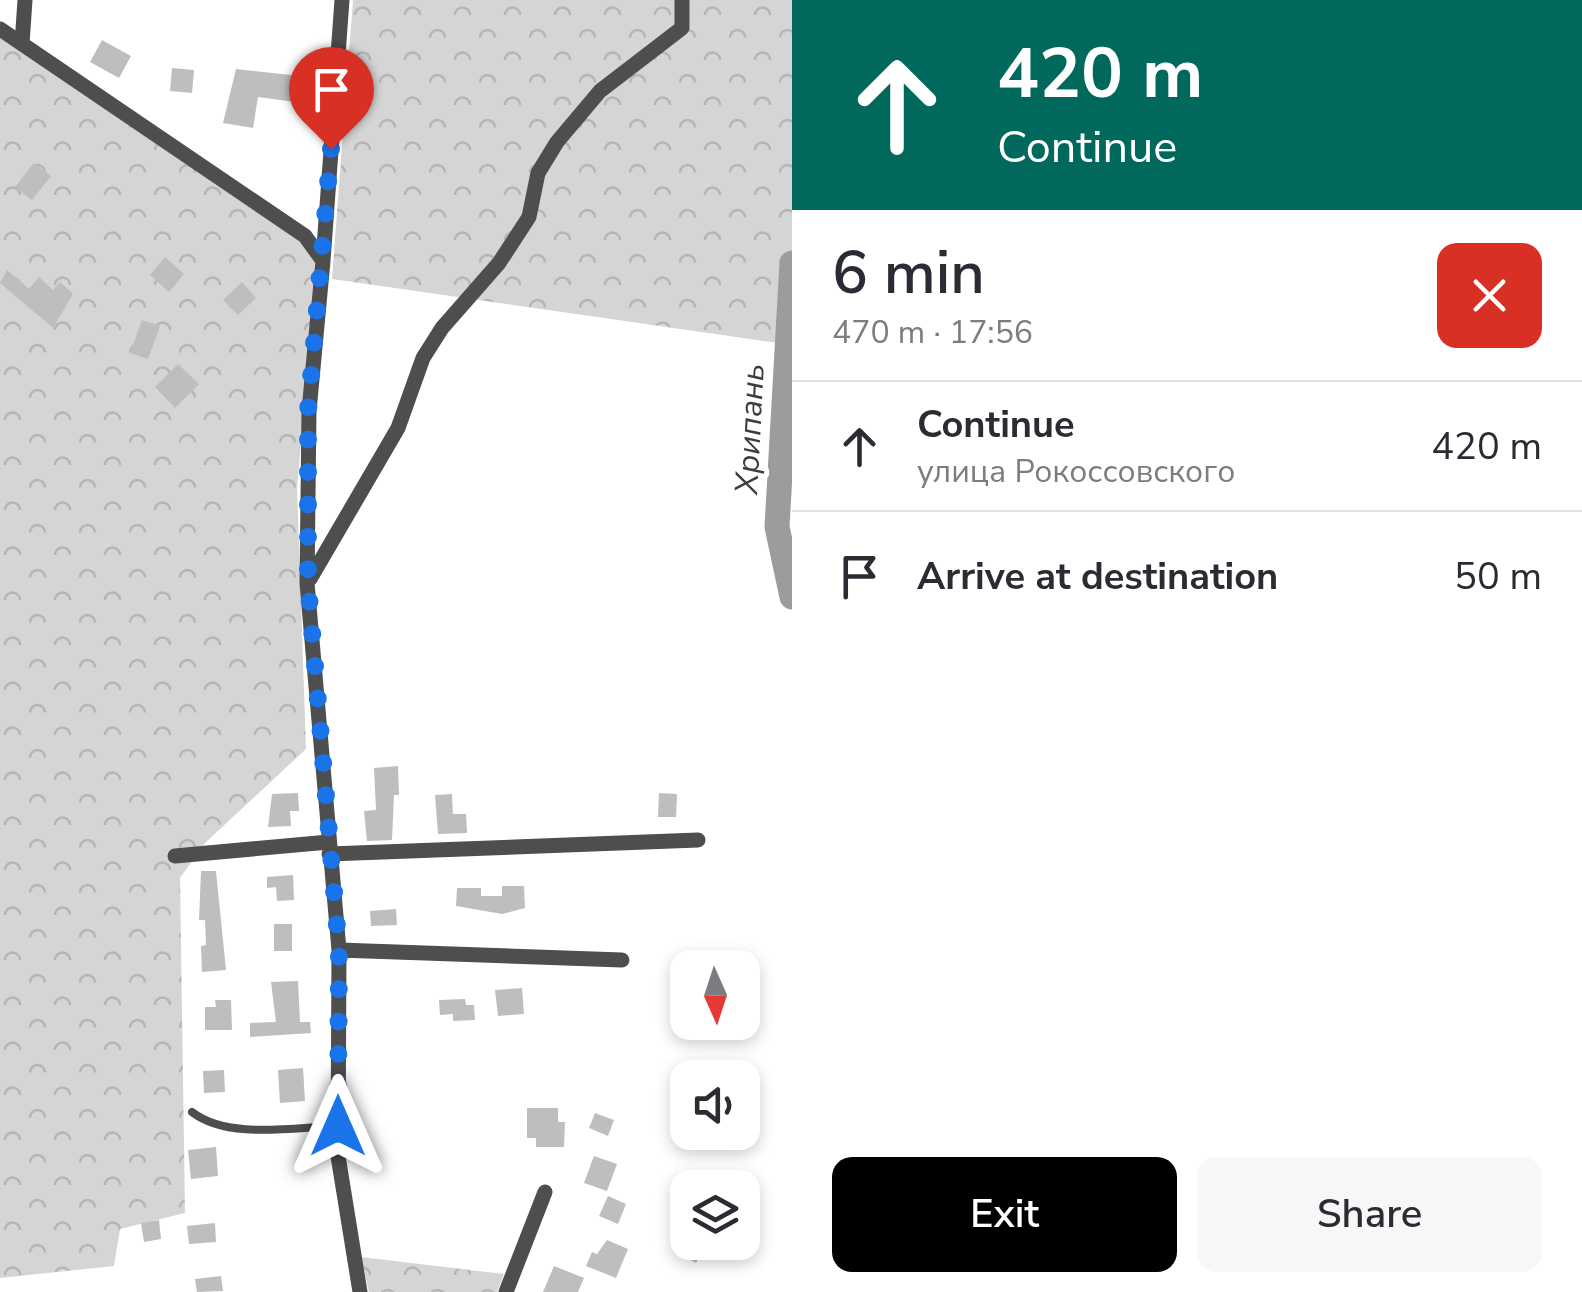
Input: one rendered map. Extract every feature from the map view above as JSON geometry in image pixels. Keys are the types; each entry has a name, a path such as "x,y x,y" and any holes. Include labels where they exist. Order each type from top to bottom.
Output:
{"street":[{"path":"22,44 24,0"},
{"path":"342,0 308,411 308,583 339,950 338,1156 360,1292"},
{"path":"308,583 398,428 423,358 442,328 500,264 529,217 538,173 557,142 600,91 682,28 682,0"},
{"path":"0,29 304,236 323,261"},
{"path":"175,856 329,848 698,840"},
{"path":"339,950 622,960"},
{"path":"506,1292 544,1192"}],"lane":[{"path":"192,1112 207,1124 223,1126 338,1126"}],"green space":[{"path":"353,0 792,0 792,345 332,279"},
{"path":"0,37 302,240 317,267 297,488 306,749 205,843 180,878 185,1213 120,1229 114,1266 0,1278"},
{"path":"361,1257 504,1274 497,1292 369,1292"}],"building":[{"path":"102,40 131,56 119,78 90,62"},
{"path":"172,68 194,70 192,93 170,91"},
{"path":"236,69 319,78 317,98 295,96 295,102 258,97 253,128 223,123"},
{"path":"34,163 51,176 32,200 15,187"},
{"path":"165,257 184,274 169,292 150,275"},
{"path":"7,270 29,289 39,277 53,290 60,282 73,294 53,328 0,283"},
{"path":"242,282 256,298 238,315 223,300"},
{"path":"142,320 160,326 148,359 130,353"},
{"path":"178,364 199,384 175,408 155,387"},
{"path":"398,766 399,795 394,795 392,840 367,841 364,811 376,810 374,768"},
{"path":"298,793 299,811 290,811 291,826 268,827 272,794"},
{"path":"659,793 677,794 676,817 658,817"},
{"path":"452,794 453,814 466,814 467,833 438,834 435,795"},
{"path":"201,871 216,871 226,970 202,972 201,946 206,945 205,920 199,920"},
{"path":"293,875 294,900 277,901 276,887 267,888 267,877"},
{"path":"502,886 524,886 525,908 502,914 456,906 457,888 481,888 481,896 502,896"},
{"path":"396,909 397,925 371,926 370,911"},
{"path":"274,924 292,924 292,951 274,951"},
{"path":"298,981 300,1022 310,1022 311,1033 250,1037 250,1023 276,1022 271,982"},
{"path":"522,988 524,1014 498,1016 495,990"},
{"path":"465,999 466,1005 474,1005 475,1020 453,1021 453,1014 440,1015 439,1000"},
{"path":"215,1000 231,1000 232,1030 205,1030 205,1007 216,1007"},
{"path":"303,1068 305,1101 280,1103 278,1070"},
{"path":"224,1070 225,1092 204,1093 203,1071"},
{"path":"527,1108 558,1108 558,1122 565,1122 564,1147 536,1147 536,1138 527,1138"},
{"path":"595,1113 614,1120 608,1136 589,1128"},
{"path":"216,1147 218,1176 191,1179 188,1150"},
{"path":"594,1156 617,1164 607,1191 584,1183"},
{"path":"608,1196 626,1204 618,1224 599,1216"},
{"path":"159,1220 161,1239 144,1242 141,1223"},
{"path":"215,1223 216,1242 189,1244 187,1226"},
{"path":"607,1240 628,1249 616,1278 586,1266 592,1252 597,1254"},
{"path":"554,1266 584,1278 578,1292 543,1292"},
{"path":"221,1276 223,1291 197,1292 195,1279"}],"waterway":[{"name":"Хрипань","path":"792,263 777,527 792,597"}],"route":[{"path":"331,149 320,309 308,411 308,583 339,950 338,1126"}]}
